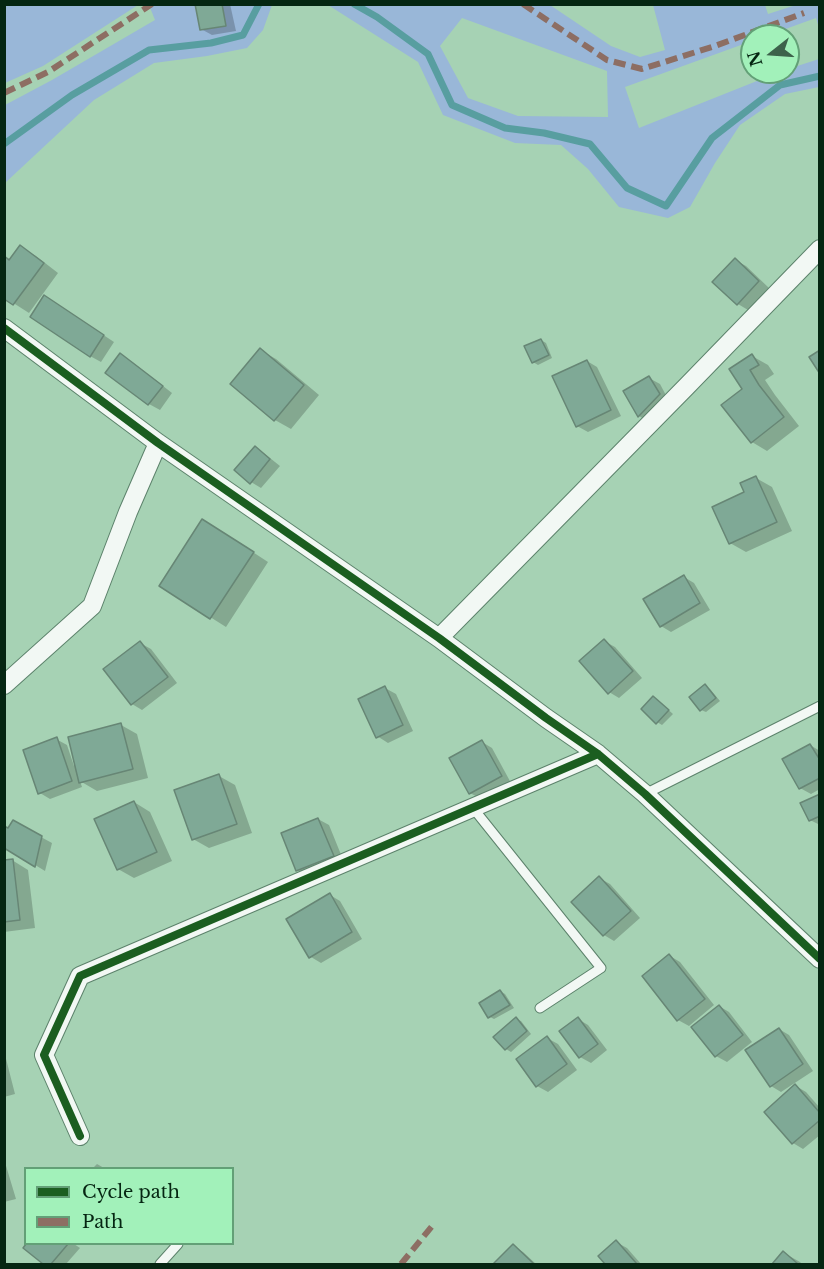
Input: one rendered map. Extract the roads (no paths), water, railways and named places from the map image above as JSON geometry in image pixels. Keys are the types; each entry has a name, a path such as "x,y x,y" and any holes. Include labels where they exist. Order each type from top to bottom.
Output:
{"street":[{"path":"439,638 819,249"},
{"path":"4,328 158,443 439,638 598,754 645,794 819,959"},
{"path":"4,685 92,606 128,512 158,443"},
{"path":"80,1136 44,1055 80,976 598,754"}],"lane":[{"path":"645,794 819,706"},
{"path":"473,808 602,968 540,1008"},
{"path":"160,1264 177,1245"}],"waterway":[{"path":"4,144 72,95 149,50 211,43 243,35 259,4"},
{"path":"354,4 377,17 428,54 452,105 505,128 544,133 590,144 627,188 666,206 712,138 780,85 820,76"}]}
